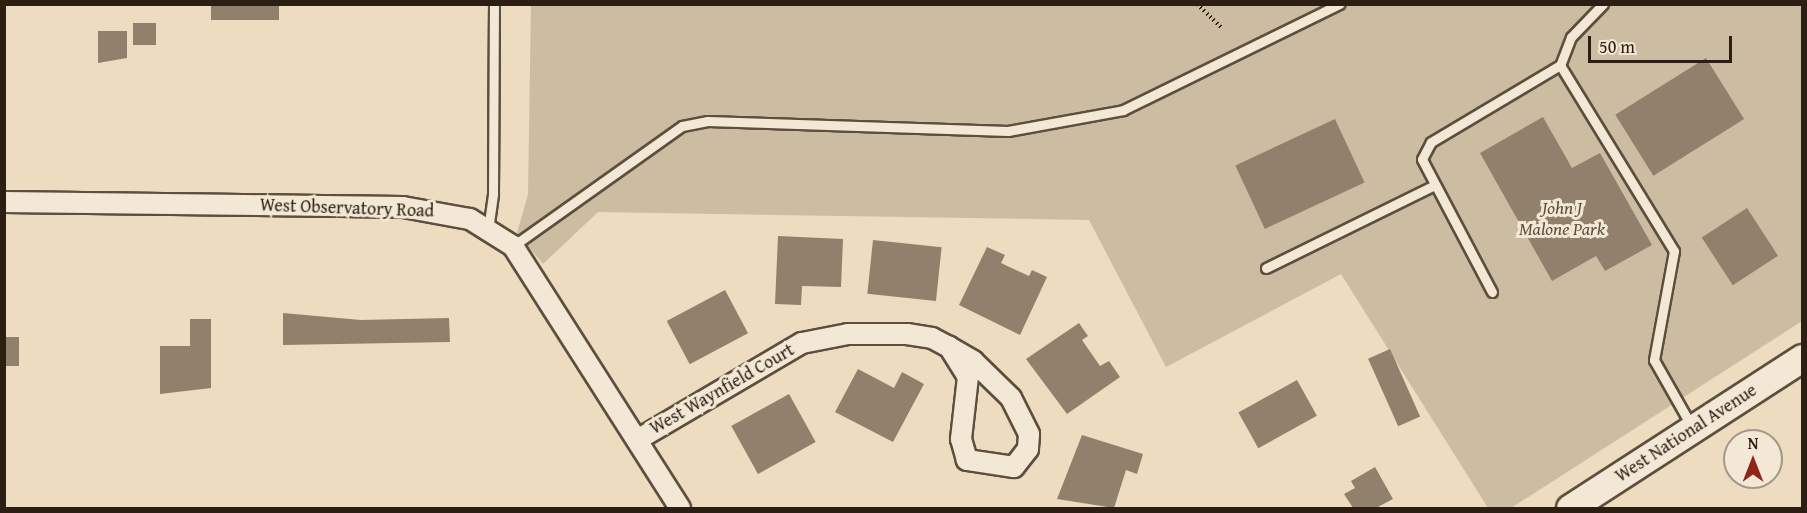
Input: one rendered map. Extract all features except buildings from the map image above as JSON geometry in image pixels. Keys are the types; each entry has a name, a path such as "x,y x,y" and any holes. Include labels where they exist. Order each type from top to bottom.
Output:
{"main road":[{"name":"West National Avenue","path":"1570,508 1803,358"}],"street":[{"name":"West Observatory Road","path":"4,202 403,207 470,219 513,246 680,508"},
{"name":"West Waynfield Court","path":"637,440 802,343 880,333 932,338 949,347 973,361 1026,418 1028,449 1014,467 1000,469 967,460 962,439 968,376 949,347"}],"lane":[{"path":"488,230 493,193 494,4"},
{"path":"513,246 682,126 708,121 1008,131 1123,110 1339,4"},
{"path":"1492,292 1422,159 1431,142 1560,65 1571,36 1603,4"},
{"path":"1560,65 1674,251 1654,360 1693,429"},
{"path":"1266,268 1435,185"}],"path":[{"path":"1197,4 1222,28"}],"green space":[{"name":"John J Malone Park","path":"531,5 1802,5 1802,321 1511,508 1488,508 1341,274 1166,367 1089,220 598,212 543,264 517,233 528,194"}]}
